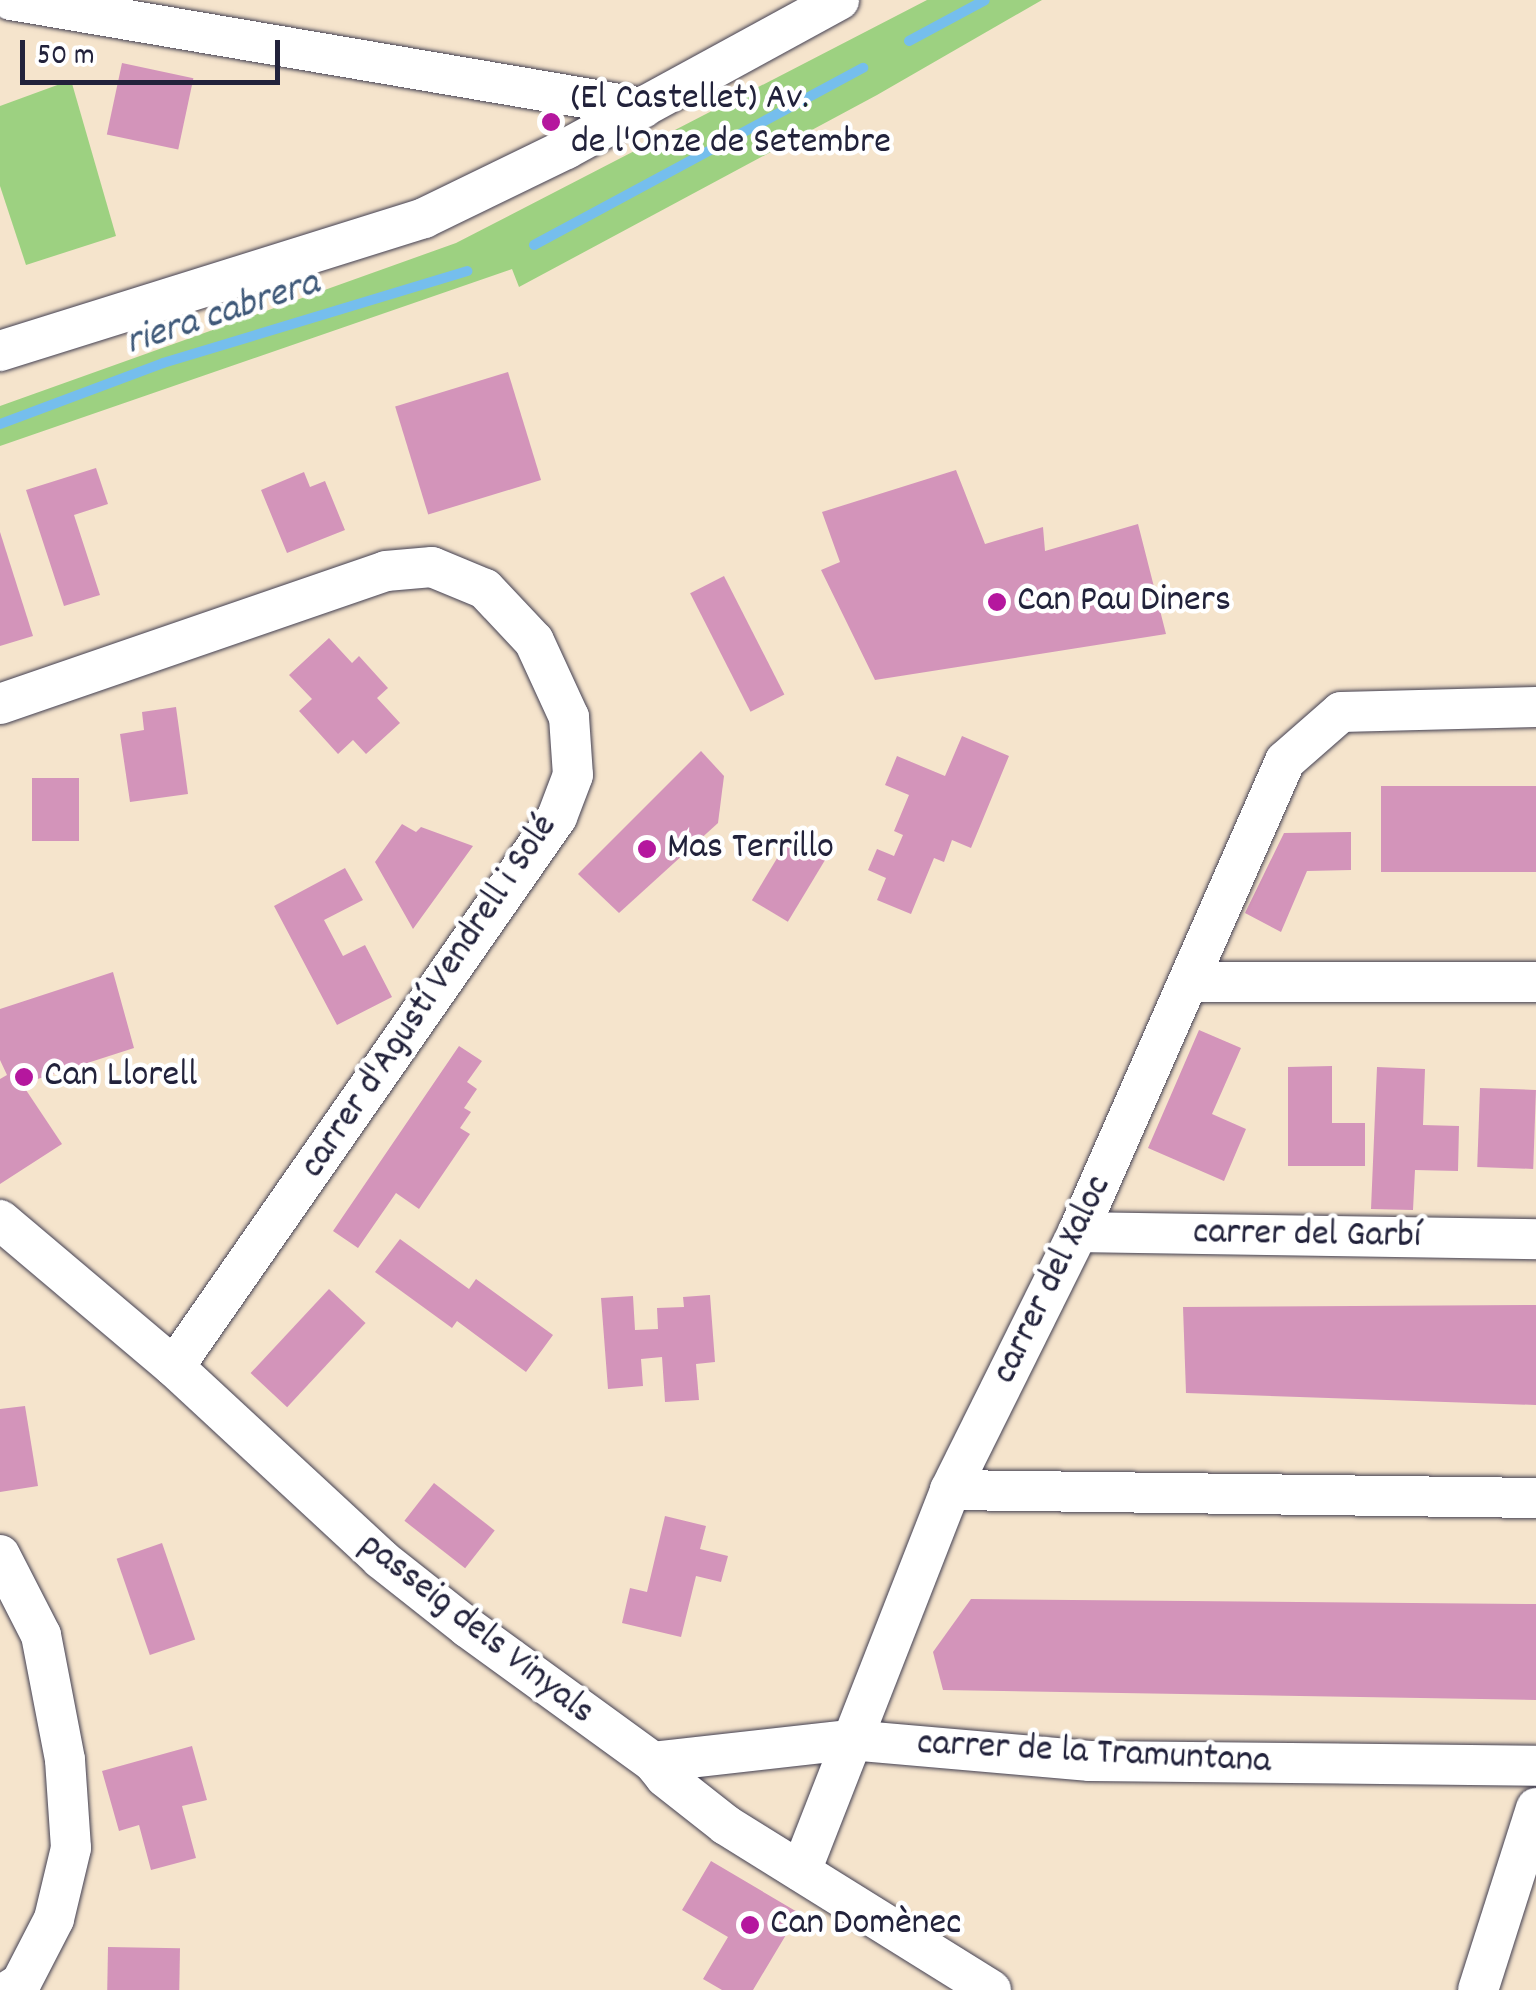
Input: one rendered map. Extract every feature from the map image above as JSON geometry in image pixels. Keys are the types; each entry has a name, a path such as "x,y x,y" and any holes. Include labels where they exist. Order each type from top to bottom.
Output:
{"street":[{"path":"11,0 643,108"},
{"path":"0,351 424,218 643,108 839,0"},
{"name":"carrer d'Agustí Vendrell i Solé","path":"0,704 386,571 432,567 485,589 534,641 569,717 573,775 557,817 174,1367"},
{"name":"carrer del Xaloc","path":"801,1871 950,1490 1078,1232 1285,761 1341,712 1536,707"},
{"path":"1190,982 1536,982"},
{"name":"passeig dels Vinyals","path":"0,1220 174,1367 380,1560 562,1699 653,1762 665,1777 726,1825 990,1990"},
{"name":"carrer del Garbí","path":"1078,1232 1536,1240"},
{"path":"950,1490 1536,1498"},
{"path":"0,1555 41,1636 65,1760 71,1848 54,1919 20,1983 10,1990"},
{"name":"carrer de la Tramuntana","path":"653,1762 850,1740 1090,1761 1536,1766"},
{"path":"1478,1990 1536,1808"}],"green space":[{"path":"927,0 1042,0 877,95 519,287 512,269 0,446 0,406 456,243"},
{"path":"71,80 116,236 26,265 0,186 0,106"}],"building":[{"path":"122,63 193,78 178,150 107,134"},
{"path":"508,372 541,480 428,515 395,406"},
{"path":"96,468 108,504 74,515 100,595 64,606 26,490"},
{"name":"Can Pau Diners","path":"956,470 985,544 1043,527 1045,551 1138,524 1166,634 875,680 821,570 840,562 822,512"},
{"path":"304,472 310,487 325,481 345,530 287,553 261,490"},
{"path":"0,532 33,636 0,646"},
{"path":"724,576 784,695 751,712 690,593"},
{"path":"329,638 352,663 359,656 388,688 377,698 400,723 366,754 353,740 338,754 299,711 312,699 289,675"},
{"path":"176,707 188,794 130,802 120,734 144,730 142,712"},
{"path":"962,736 1009,756 971,848 952,840 944,862 934,858 911,914 877,900 886,878 868,870 877,849 894,856 903,835 894,831 909,795 885,785 897,756 945,776"},
{"name":"Mas Terrillo","path":"701,751 724,776 718,823 619,913 578,874"},
{"path":"32,778 79,778 79,841 32,841"},
{"path":"1381,786 1536,786 1536,872 1381,872"},
{"path":"402,824 416,832 421,827 473,846 413,929 375,862"},
{"path":"1351,832 1351,870 1307,871 1281,932 1245,913 1284,833"},
{"path":"791,835 827,857 788,922 752,900"},
{"path":"345,868 363,900 324,920 343,956 365,945 392,997 337,1025 274,906"},
{"name":"Can Llorell","path":"113,972 134,1048 22,1084 62,1144 0,1184 0,1079 7,1075 0,1060 0,1009"},
{"path":"1199,1030 1241,1048 1212,1114 1246,1129 1224,1181 1148,1148"},
{"path":"459,1046 482,1061 467,1082 477,1089 464,1108 471,1112 460,1128 470,1134 419,1209 396,1193 358,1248 333,1231"},
{"path":"1332,1066 1332,1123 1365,1123 1365,1166 1288,1166 1288,1067"},
{"path":"1377,1067 1425,1069 1423,1125 1459,1126 1458,1171 1415,1170 1413,1210 1371,1209"},
{"path":"1480,1088 1536,1090 1533,1169 1477,1167"},
{"path":"400,1239 469,1289 476,1279 553,1335 526,1372 457,1321 452,1328 375,1272"},
{"path":"329,1289 366,1323 287,1407 251,1373"},
{"path":"710,1295 715,1362 696,1364 699,1400 665,1402 662,1357 641,1359 643,1386 608,1389 601,1298 633,1296 635,1330 658,1329 657,1308 684,1307 683,1297"},
{"path":"1536,1305 1536,1405 1186,1393 1183,1307"},
{"path":"25,1406 38,1486 0,1492 0,1409"},
{"path":"434,1483 495,1530 465,1568 404,1521"},
{"path":"665,1516 706,1526 700,1549 728,1556 721,1582 696,1576 681,1637 622,1623 630,1588 647,1592"},
{"path":"162,1543 195,1639 150,1655 117,1559"},
{"path":"971,1599 1536,1604 1536,1700 943,1690 933,1652"},
{"path":"192,1746 207,1800 182,1806 196,1858 151,1870 139,1825 119,1831 102,1771"},
{"name":"Can Domènec","path":"711,1861 799,1913 753,1990 722,1990 703,1979 728,1937 682,1910"},
{"path":"108,1947 180,1948 179,1990 107,1990"}],"waterway":[{"name":"riera cabrera","path":"909,41 985,0"},
{"name":"riera cabrera","path":"534,245 863,68"},
{"name":"riera cabrera","path":"0,424 163,363 467,271"}],"place":[{"name":"(El Castellet) Av. de l'Onze de Setembre","path":"551,122"},
{"name":"Can Pau Diners","path":"997,602"},
{"name":"Mas Terrillo","path":"647,849"},
{"name":"Can Llorell","path":"24,1077"},
{"name":"Can Domènec","path":"750,1925"}]}
